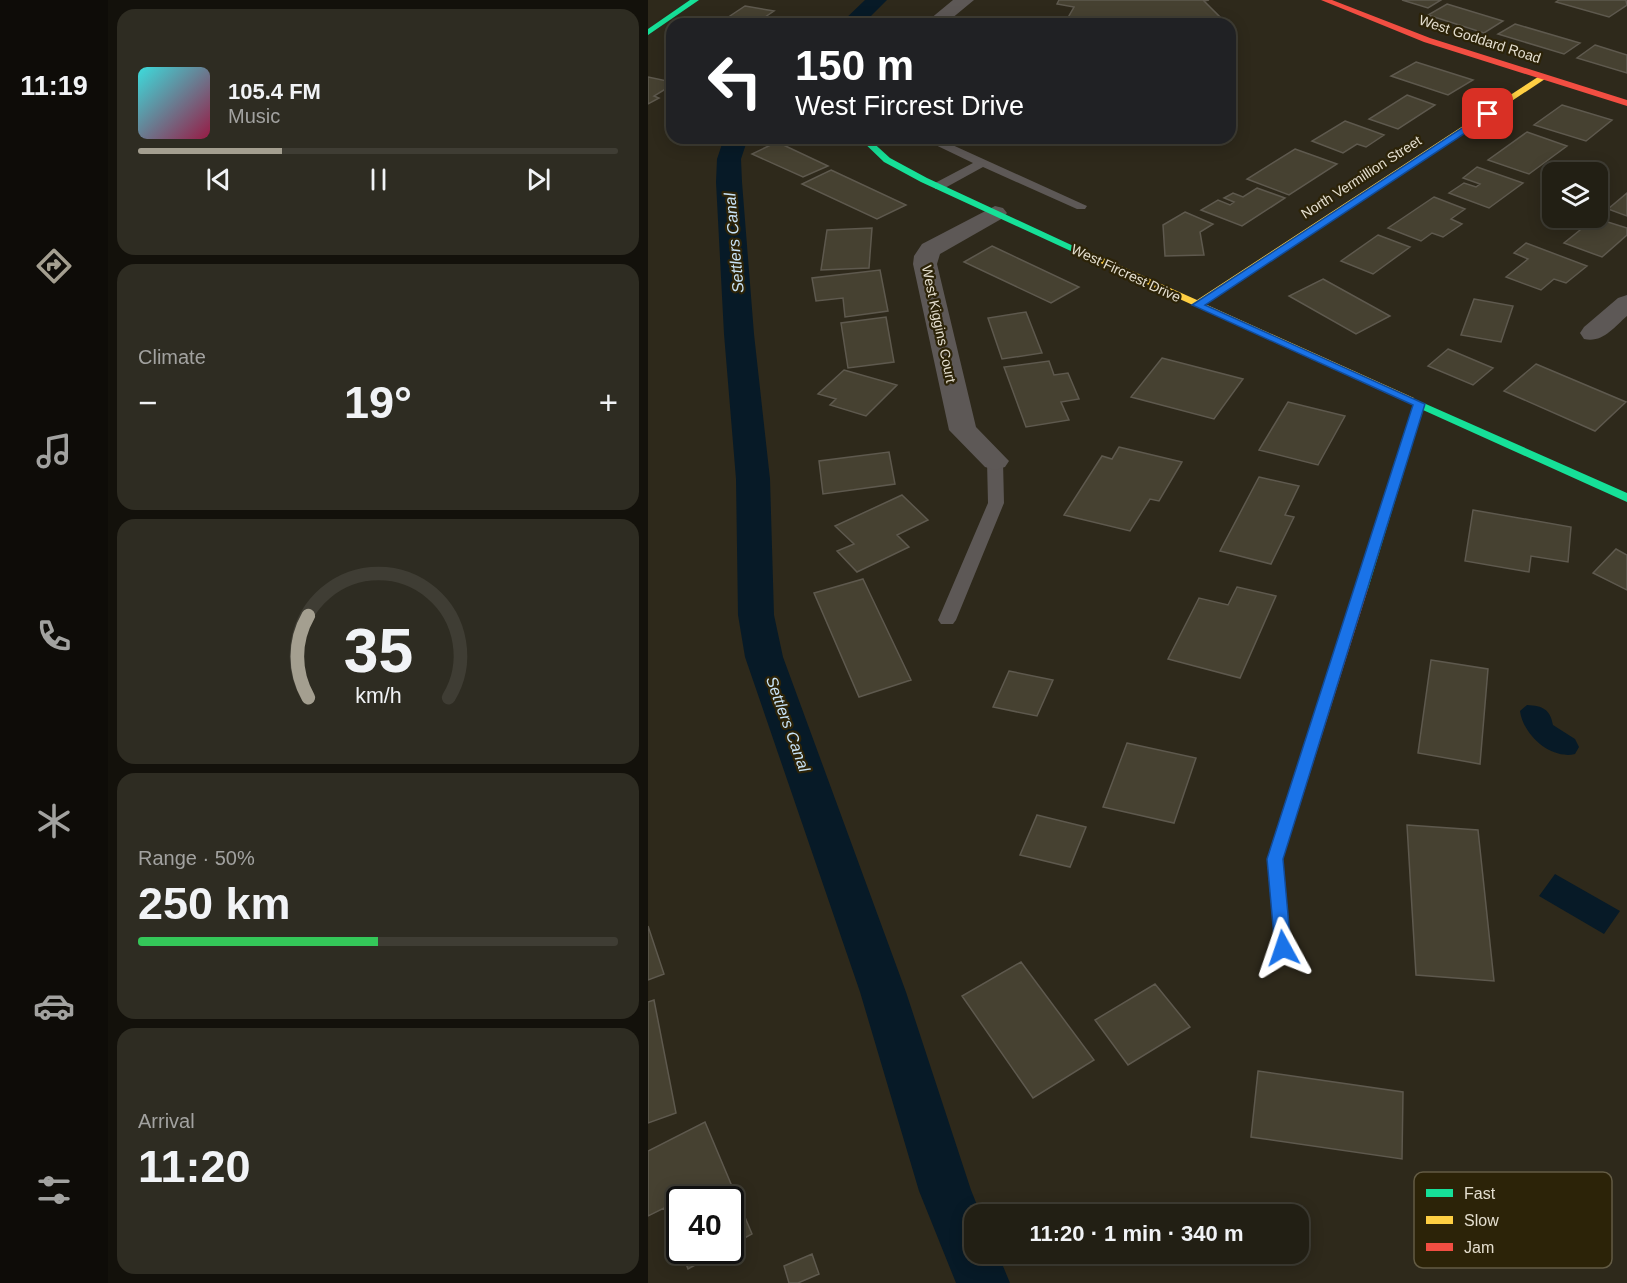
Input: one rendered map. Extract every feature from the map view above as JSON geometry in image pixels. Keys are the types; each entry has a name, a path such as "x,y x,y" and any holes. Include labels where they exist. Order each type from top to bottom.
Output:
{"street":[{"path":"669,18 695,0"},
{"path":"948,18 965,0"},
{"name":"West Goddard Road","path":"1326,0 1427,40 1627,103"},
{"path":"648,33 666,20"},
{"name":"North Vermillion Street","path":"1197,305 1544,77"},
{"name":"West Fircrest Drive","path":"867,144 900,167 995,213 1627,498"},
{"name":"West Kiggins Court","path":"995,213 931,249 926,256 925,264 963,430 995,461"},
{"path":"1593,333 1627,303"},
{"path":"1283,948 1275,859 1419,404"}],"lane":[{"path":"940,144 1081,206"},
{"path":"939,186 982,163"},
{"path":"947,620 996,503 995,461"}],"water":[{"path":"1527,705 1545,709 1553,725 1575,739 1579,747 1575,754 1557,753 1532,737 1526,729 1520,711"},
{"path":"1555,874 1620,911 1604,934 1539,896"}],"building":[{"path":"1059,0 1209,0 1204,1 1220,17 1068,18 1074,7 1057,4"},
{"path":"1402,0 1441,0 1428,8"},
{"path":"1559,0 1626,0 1627,5 1609,17 1556,2"},
{"path":"1447,4 1503,21 1484,33 1428,15"},
{"path":"745,6 774,11 764,18 727,18"},
{"path":"1515,24 1580,43 1564,54 1498,34"},
{"path":"1595,45 1627,55 1627,73 1577,58"},
{"path":"1416,62 1473,80 1448,95 1391,76"},
{"path":"648,77 666,81 666,89 654,96 659,98 648,104"},
{"path":"1407,95 1435,105 1398,129 1369,119"},
{"path":"1562,105 1612,120 1586,141 1534,125"},
{"path":"1345,121 1384,135 1366,147 1357,144 1343,153 1312,141"},
{"path":"1527,132 1567,146 1542,162 1529,174 1488,160"},
{"path":"773,144 781,144 828,166 803,177 752,154"},
{"path":"1295,149 1337,164 1289,195 1247,179"},
{"path":"1477,167 1523,183 1489,208 1449,193 1464,183 1476,187 1480,184 1463,178"},
{"path":"831,170 906,205 877,219 802,184"},
{"path":"1257,188 1285,198 1242,226 1201,210 1218,200 1230,205 1234,202 1224,198 1233,193 1243,197"},
{"path":"1627,193 1627,216 1608,209"},
{"path":"1434,197 1465,209 1451,219 1462,224 1443,237 1432,233 1421,241 1388,228"},
{"path":"1185,212 1213,224 1200,232 1204,255 1165,256 1163,225"},
{"path":"1608,222 1627,228 1627,235 1602,257 1564,243 1583,228 1608,228"},
{"path":"872,228 869,268 821,270 827,230"},
{"path":"1378,235 1410,247 1373,274 1341,261"},
{"path":"1526,243 1587,266 1566,283 1554,279 1541,290 1506,277 1528,259 1514,253"},
{"path":"992,246 1079,287 1051,303 964,262"},
{"path":"880,270 888,311 845,317 843,298 816,301 812,278"},
{"path":"1323,279 1390,316 1356,334 1289,296"},
{"path":"1474,299 1513,306 1501,342 1461,335"},
{"path":"1026,312 1042,353 1002,359 988,318"},
{"path":"886,317 894,362 848,368 841,323"},
{"path":"1448,349 1493,368 1473,385 1428,366"},
{"path":"1162,358 1243,379 1214,419 1131,397"},
{"path":"1049,361 1054,375 1068,373 1079,399 1061,402 1069,420 1026,427 1004,367"},
{"path":"1536,364 1626,402 1595,431 1504,391"},
{"path":"844,370 897,385 866,416 830,405 836,399 818,394"},
{"path":"1288,402 1345,416 1318,465 1259,450"},
{"path":"1119,447 1182,462 1159,501 1150,499 1130,531 1064,515 1102,456 1112,459"},
{"path":"889,452 895,484 823,494 819,461"},
{"path":"1259,477 1299,486 1285,515 1294,517 1271,564 1220,551"},
{"path":"902,495 928,520 897,535 909,547 857,572 837,551 854,544 835,526"},
{"path":"1473,510 1571,527 1568,562 1531,556 1529,572 1465,561"},
{"path":"1616,549 1627,555 1627,590 1593,573"},
{"path":"863,579 911,680 859,697 814,593"},
{"path":"1237,587 1276,596 1240,678 1168,659 1199,598 1228,605"},
{"path":"1431,660 1488,669 1480,764 1418,753"},
{"path":"1009,671 1053,680 1037,716 993,707"},
{"path":"1127,743 1196,758 1174,823 1103,807"},
{"path":"1037,815 1086,827 1070,867 1020,855"},
{"path":"1407,825 1478,830 1494,981 1416,975"},
{"path":"648,926 664,974 648,980"},
{"path":"1021,962 1094,1060 1033,1098 962,996"},
{"path":"1155,984 1190,1027 1128,1065 1095,1020"},
{"path":"654,1000 676,1113 648,1123 648,1002"},
{"path":"1258,1071 1403,1092 1402,1159 1251,1137"},
{"path":"705,1122 732,1186 666,1186 666,1213 664,1208 648,1216 648,1151"},
{"path":"744,1215 752,1234 744,1238"},
{"path":"812,1254 819,1274 798,1283 789,1283 784,1266"},
{"path":"686,1264 697,1264 688,1269"}],"waterway":[{"name":"Settlers Canal","path":"858,18 877,0"},
{"name":"Settlers Canal","path":"734,144 729,159 729,182 739,334 753,479 756,615 764,657 883,992 945,1191 983,1283"}],"traffic: fast":[{"path":"669,18 695,0"},
{"path":"648,33 666,20"},
{"path":"870,144 887,160 924,180 1090,256"},
{"path":"1410,400 1627,498"},
{"path":"1361,589 1419,404"}],"traffic: slow":[{"path":"1197,305 1544,77"},
{"path":"1090,256 1410,400"}],"traffic: jam":[{"path":"1325,0 1427,40 1627,103"},
{"path":"1283,948 1275,859 1361,589"}],"route":[{"path":"1283,948 1275,859 1419,404 1197,305 1488,114"}]}
